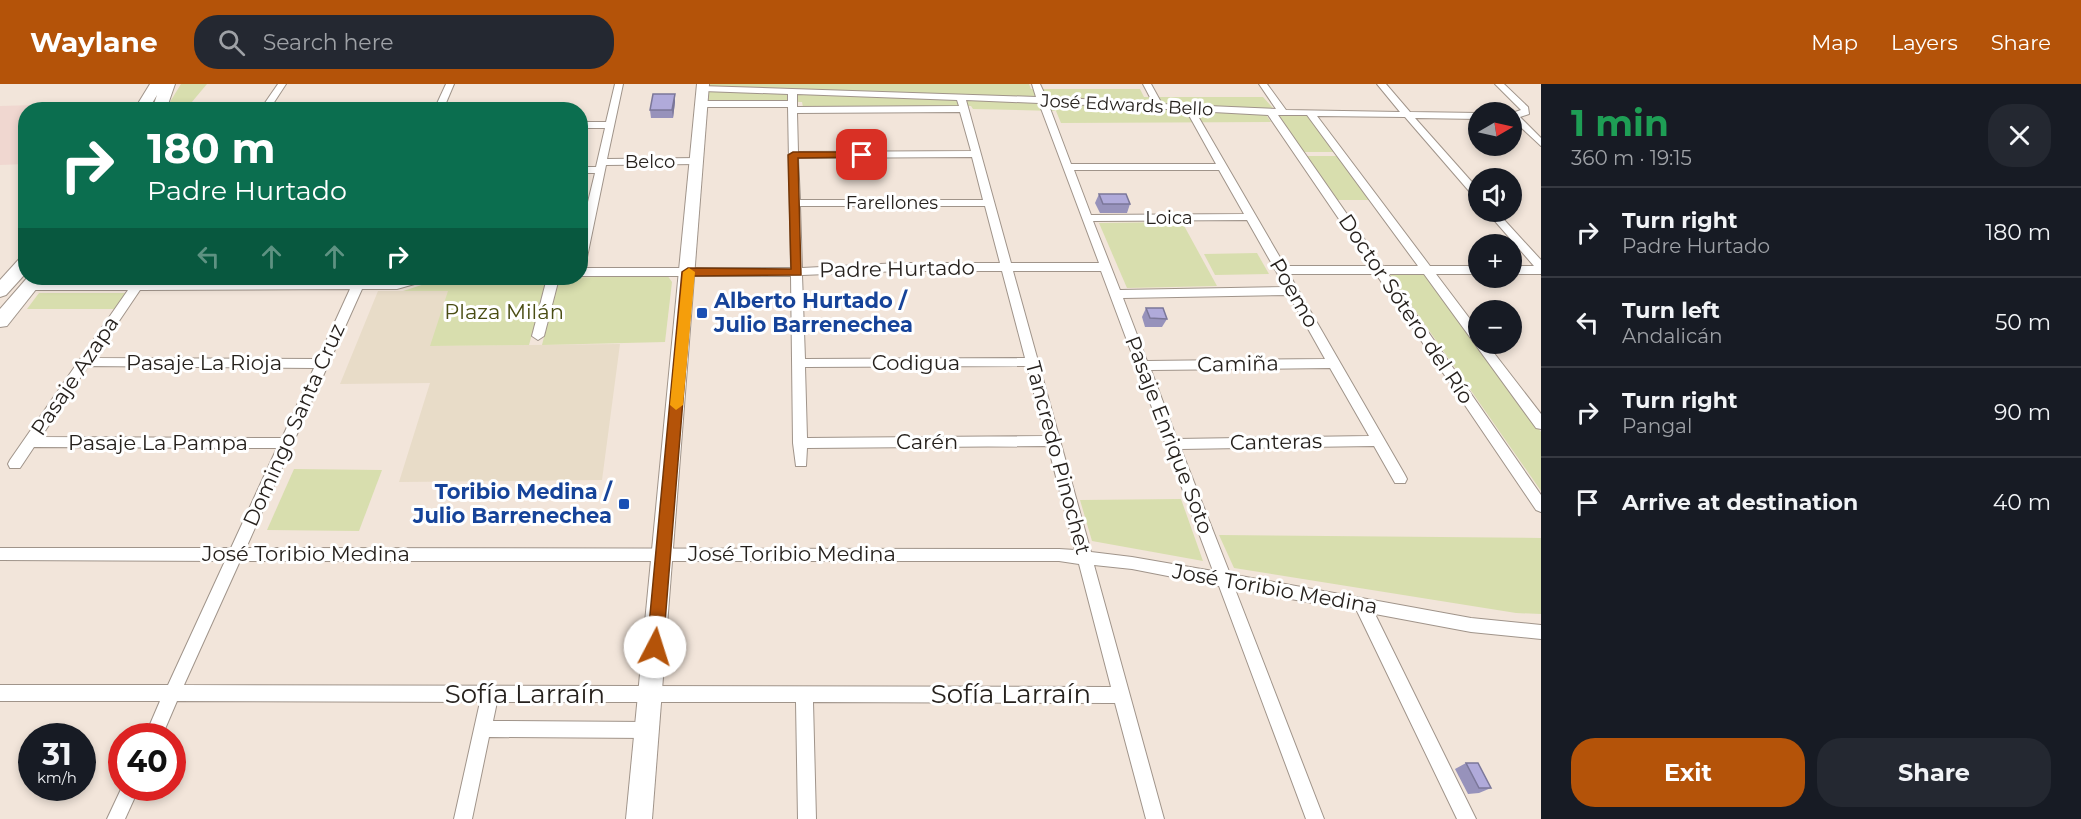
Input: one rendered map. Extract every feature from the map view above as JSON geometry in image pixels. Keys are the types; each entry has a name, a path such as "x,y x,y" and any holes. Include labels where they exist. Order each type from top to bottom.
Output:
{"main road":[{"path":"146,102 157,84"},
{"path":"162,102 168,84"},
{"path":"0,291 18,271"},
{"path":"0,321 30,285"}],"street":[{"path":"270,102 282,84"},
{"path":"442,102 450,84"},
{"path":"588,211 602,166 619,84"},
{"path":"928,84 931,97"},
{"name":"Pasaje Enrique Soto","path":"1036,84 1315,819"},
{"path":"1147,84 1159,106"},
{"name":"Doctor Sótero del Río","path":"1263,84 1277,112 1379,270 1541,506"},
{"path":"1381,84 1468,183"},
{"path":"1499,84 1518,102"},
{"name":"José Edwards Bello","path":"702,92 792,102 821,88 931,97 962,103"},
{"path":"639,819 698,161 702,92"},
{"name":"José Edwards Bello","path":"702,92 792,102 962,103 1042,100 1277,112 1468,116"},
{"path":"792,102 801,462"},
{"name":"Tancredo Pinochet","path":"962,103 1155,819"},
{"name":"Poemo","path":"1189,108 1400,479"},
{"name":"Doctor Sótero del Río","path":"1310,113 1468,326"},
{"path":"1522,124 1540,140"},
{"path":"588,125 610,125"},
{"path":"793,155 976,154"},
{"name":"Belco","path":"588,169 698,161"},
{"path":"1068,167 1222,167"},
{"name":"Farellones","path":"794,203 990,203"},
{"name":"Loica","path":"1087,218 1250,217"},
{"path":"1501,222 1541,269"},
{"name":"Padre Hurtado","path":"588,272 797,272 900,267 1106,267"},
{"path":"1522,270 1541,269"},
{"path":"1280,270 1468,270"},
{"path":"94,285 136,287 210,285"},
{"name":"Domingo Santa Cruz","path":"159,723 357,285"},
{"path":"538,336 551,285"},
{"name":"Pasaje Azapa","path":"15,464 136,287"},
{"path":"1116,294 1293,291"},
{"name":"Doctor Sótero del Río","path":"1489,354 1540,420"},
{"name":"Pasaje La Rioja","path":"85,362 323,363"},
{"name":"Codigua","path":"799,363 1032,362"},
{"name":"Camiña","path":"1143,366 1334,363"},
{"name":"Carén","path":"800,443 1054,441"},
{"name":"Canteras","path":"1173,444 1378,441"},
{"name":"Pasaje La Pampa","path":"30,442 286,443"},
{"name":"José Toribio Medina","path":"0,554 1034,554 1085,557 1471,625 1541,632"},
{"path":"1362,605 1467,819"},
{"name":"Sofía Larraín","path":"0,693 1122,694"},
{"path":"463,819 490,694"},
{"path":"804,694 807,819"},
{"name":"Sofía Larraín","path":"483,729 647,730"},
{"path":"116,819 124,801"}],"shaded area":[{"path":"18,105 18,164 0,165 0,106"},
{"path":"378,291 449,291 431,346 620,344 602,480 399,482 430,383 340,384"}],"green space":[{"path":"181,84 207,84 192,102 170,102"},
{"path":"710,84 1029,84 1031,89 1140,89 1144,97 1263,97 1273,108 1261,108 1271,122 1061,123 1056,111 973,109 971,106 803,107 802,102 708,100"},
{"path":"1279,116 1308,116 1335,152 1304,152"},
{"path":"1306,156 1337,156 1370,200 1338,200"},
{"path":"1182,222 1217,286 1127,288 1099,223"},
{"path":"1257,253 1269,274 1215,275 1204,254"},
{"path":"1389,273 1424,273 1468,333 1468,354 1484,354 1541,432 1541,491"},
{"path":"667,275 672,282 665,342 542,345 557,285 588,285 588,277"},
{"name":"Plaza Milán","path":"422,285 545,285 529,345 430,346 448,291 403,291"},
{"path":"39,293 127,293 115,309 27,309"},
{"path":"294,469 382,470 359,531 267,530"},
{"path":"1181,499 1203,561 1092,541 1080,500"},
{"path":"1219,535 1541,538 1541,614 1516,613 1234,568"}],"building":[{"path":"653,94 675,94 672,110 650,110"},
{"path":"1099,194 1126,194 1130,204 1103,204"},
{"path":"1146,308 1163,308 1167,319 1150,318"},
{"path":"1466,763 1478,763 1491,788 1479,788"}],"slow traffic":[{"path":"676,405 689,272"}],"place":[{"name":"Alberto Hurtado / Julio Barrenechea","path":"702,313"},
{"name":"Toribio Medina / Julio Barrenechea","path":"624,504"}],"route":[{"path":"655,647 688,272 797,272 793,155 862,155"}]}
